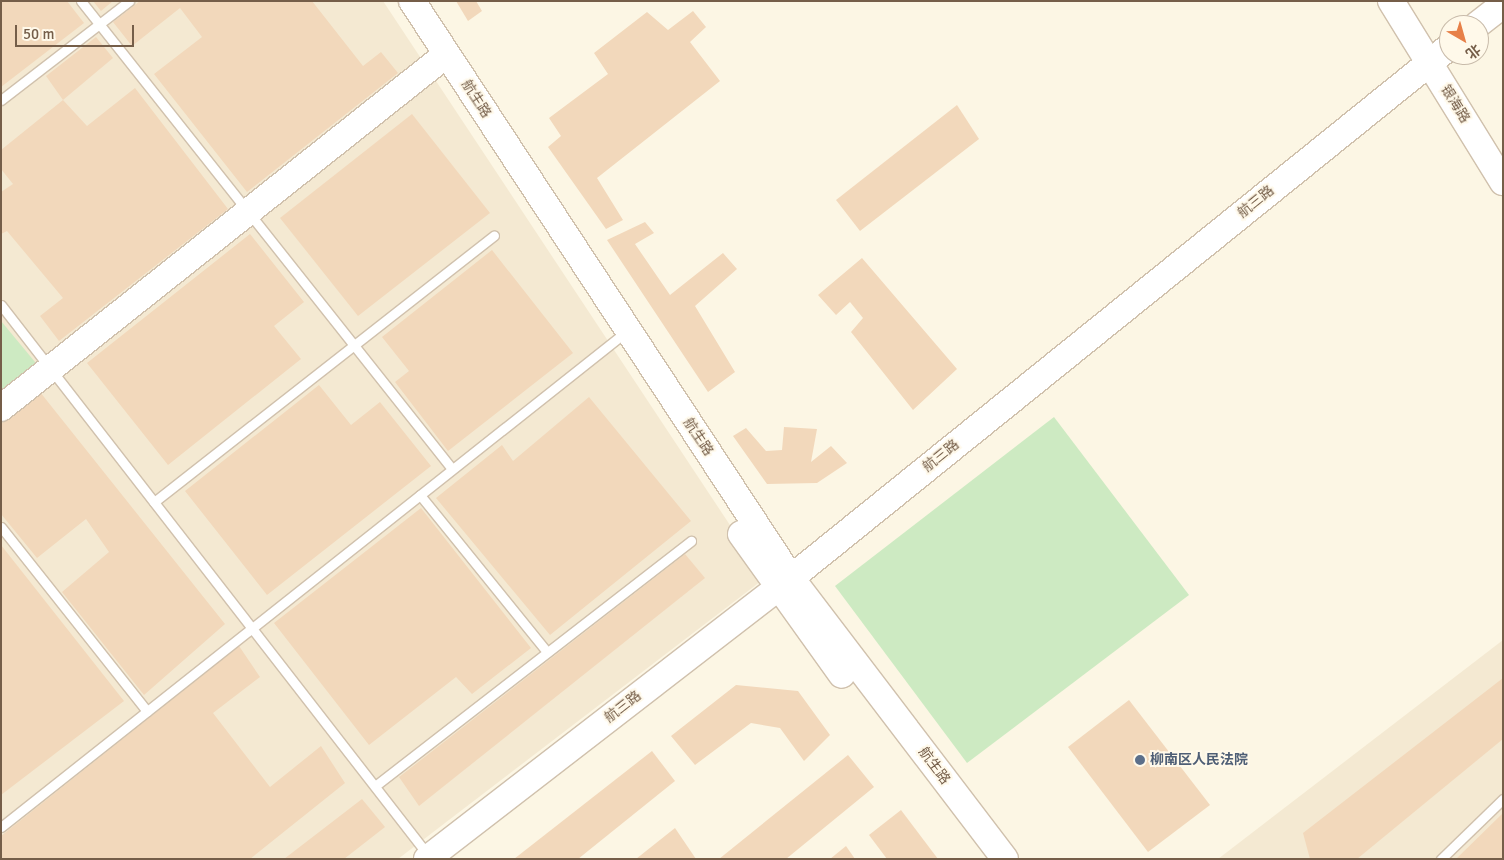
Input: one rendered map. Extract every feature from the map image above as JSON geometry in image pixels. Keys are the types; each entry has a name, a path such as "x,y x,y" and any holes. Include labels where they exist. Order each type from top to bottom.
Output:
{"street":[{"path":"1,408 441,59 394,1"},
{"name":"航生路","path":"412,1 441,59 784,583 1005,859"},
{"name":"银海路","path":"1391,1 1503,182"},
{"path":"1489,16 1503,5"},
{"name":"航三路","path":"428,858 784,583 1439,55"},
{"path":"784,583 983,859"}],"lane":[{"path":"81,1 452,469"},
{"path":"1,100 130,1"},
{"path":"154,502 494,236"},
{"path":"1,305 375,786 428,858"},
{"path":"1,827 621,336"},
{"path":"420,495 547,652"},
{"path":"1,527 147,711"},
{"path":"375,786 691,541"},
{"path":"1441,859 1503,799"}],"shaded area":[{"path":"1,1 383,1 765,578 398,859 1,859"},
{"path":"1503,640 1503,859 1218,859 1326,776"}],"green space":[{"path":"1,321 40,368 1,398"},
{"path":"1054,417 1189,595 967,763 835,586"}],"building":[{"path":"1,1 67,1 84,23 1,87"},
{"path":"93,1 113,1 101,11"},
{"path":"140,1 312,1 363,66 381,52 398,73 247,192 154,74 202,37 180,8 132,46 113,22"},
{"path":"456,1 476,1 482,11 468,21"},
{"path":"693,11 706,27 690,42 720,81 597,178 623,220 606,229 548,147 561,136 549,118 608,74 594,53 647,12 668,30"},
{"path":"96,37 113,58 63,100 46,76"},
{"path":"135,88 228,209 59,341 40,316 63,298 7,231 1,234 1,192 13,184 1,169 1,150 63,100 87,126"},
{"path":"957,105 979,139 860,231 836,200"},
{"path":"412,114 490,213 358,316 280,218"},
{"path":"645,222 654,233 635,244 670,295 723,253 737,269 695,306 735,372 708,392 607,240"},
{"path":"250,234 304,302 274,326 301,359 168,465 87,363"},
{"path":"492,250 573,353 448,451 395,382 409,371 382,337"},
{"path":"862,258 957,369 913,410 851,332 863,318 850,302 836,315 818,295"},
{"path":"319,385 351,425 380,402 431,466 267,595 185,491"},
{"path":"40,392 225,624 144,695 62,592 109,552 86,519 37,558 1,514 1,424"},
{"path":"589,397 691,521 550,635 436,498 502,445 513,461"},
{"path":"784,427 817,429 811,462 831,446 847,463 817,483 767,484 733,436 746,428 766,451 782,450"},
{"path":"421,508 531,648 472,694 456,677 369,745 274,623"},
{"path":"1,545 124,701 1,795"},
{"path":"685,554 705,578 419,806 399,777"},
{"path":"239,646 260,677 213,713 270,787 321,746 345,783 250,859 1,859 1,836"},
{"path":"1503,678 1503,739 1357,859 1310,859 1303,833"},
{"path":"736,685 798,691 830,735 804,761 780,728 751,723 695,765 671,736"},
{"path":"1129,700 1210,805 1148,852 1068,747"},
{"path":"652,751 675,781 578,859 514,859"},
{"path":"848,755 874,787 786,859 719,859"},
{"path":"362,799 385,827 344,859 284,859"},
{"path":"901,810 938,859 887,859 869,835"},
{"path":"1503,813 1503,859 1456,859"},
{"path":"675,828 696,859 636,859"},
{"path":"846,846 855,859 830,859"}],"place":[{"name":"柳南区人民法院","path":"1140,760"}]}
